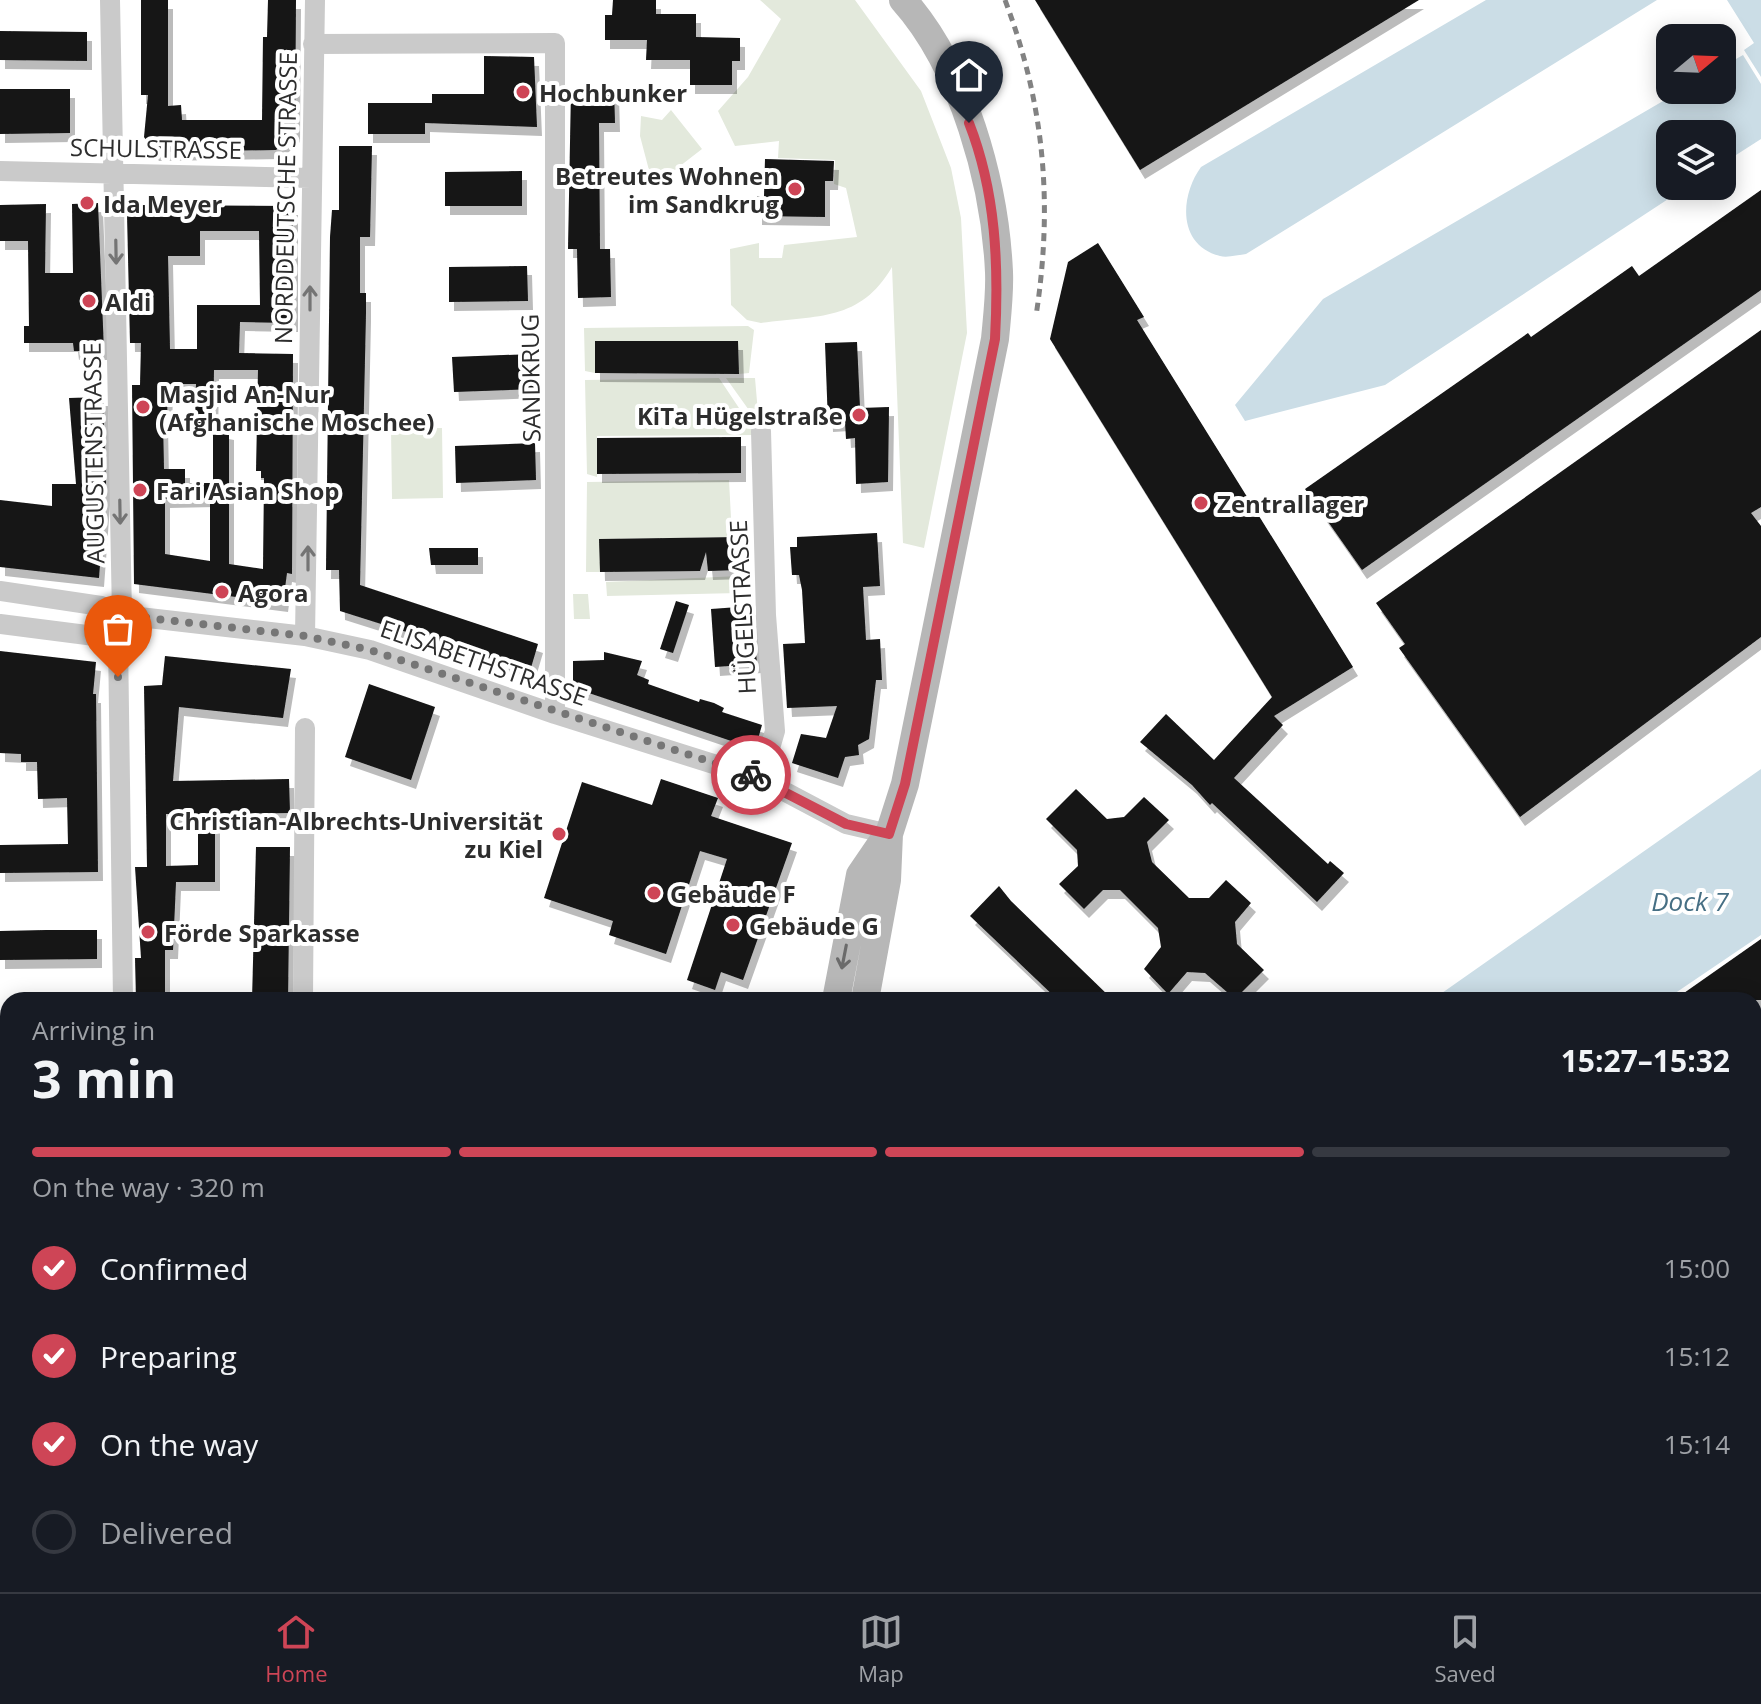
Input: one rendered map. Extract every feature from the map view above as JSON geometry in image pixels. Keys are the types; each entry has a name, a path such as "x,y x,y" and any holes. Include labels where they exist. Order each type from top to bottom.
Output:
{"main road":[{"path":"866,992 887,880 889,834 905,784 995,339 999,274 993,217 980,151 946,65 903,0"},
{"path":"838,992 860,875 889,834"}],"street":[{"name":"AUGUSTENSTRASSE","path":"110,0 122,615 118,639 123,992"},
{"name":"NORDDEUTSCHE STRASSE","path":"305,636 315,0"},
{"name":"SANDKRUG","path":"313,44 555,43 555,714"},
{"name":"SCHULSTRASSE","path":"0,171 311,178"},
{"name":"HÜGELSTRASSE","path":"761,431 765,607 775,731 761,779"},
{"name":"ELISABETHSTRASSE","path":"0,591 101,606 122,615 305,636 370,650 555,714 761,779 846,824 889,834"},
{"path":"0,624 118,639"},
{"path":"303,992 305,728"}],"shaded area":[{"path":"760,0 855,0 921,91 951,168 961,218 967,333 924,548 903,543 892,267 866,298 836,313 761,323 747,320 731,305 730,249 759,243 759,258 782,258 784,245 857,237 846,188 834,184 835,160 778,158 779,141 735,146 718,111 748,77 781,19"},
{"path":"671,110 702,149 671,173 650,174 640,136 641,116 662,120"},
{"path":"748,326 754,330 749,373 739,374 738,341 596,341 595,373 585,371 584,328"},
{"path":"719,378 757,435 597,436 597,477 587,474 585,380"},
{"path":"726,378 755,378 758,413 751,413"},
{"path":"442,428 443,498 392,499 391,429"},
{"path":"729,480 731,518 740,537 600,539 600,572 586,572 587,482"},
{"path":"740,576 739,593 607,596 606,582"},
{"path":"573,594 588,594 590,619 574,619"}],"water":[{"path":"1486,0 1657,0 1246,254 1220,256 1196,242 1186,218 1186,205 1201,167"},
{"path":"1727,0 1761,0 1761,77 1744,50 1754,43"},
{"path":"1743,55 1761,84 1761,139 1736,155 1736,120 1656,120 1656,200 1667,200 1385,385 1245,421 1235,405 1323,299 1658,104 1736,104 1736,59"},
{"name":"Dock 7","path":"1761,769 1761,935 1677,992 1443,992"}],"building":[{"path":"141,0 168,0 168,106 181,105 182,120 262,120 263,37 267,37 268,0 296,0 295,133 276,150 154,152 144,137 148,95 141,95"},
{"path":"613,0 656,0 656,14 696,14 696,37 740,38 740,61 732,61 732,85 690,85 690,60 646,60 647,40 605,40 605,15 612,15"},
{"path":"1035,0 1419,0 1140,170"},
{"path":"0,31 87,32 87,61 0,60"},
{"path":"484,56 534,57 537,127 425,123 425,134 368,134 368,103 432,103 432,94 484,94"},
{"path":"614,88 615,123 599,123 600,249 610,249 611,297 578,298 577,249 568,249 571,89"},
{"path":"0,89 70,89 70,133 0,134"},
{"path":"339,146 372,146 370,237 360,237 360,293 366,293 366,313 360,585 538,644 530,671 340,611 339,570 326,570 330,237 332,210 339,210"},
{"name":"Betreutes Wohnen im Sandkrug","path":"765,159 834,161 833,181 825,181 825,217 757,216 757,196 764,196"},
{"path":"522,171 522,206 445,206 445,172"},
{"path":"1761,190 1761,290 1362,570 1305,489 1528,333 1531,337 1632,266 1639,276"},
{"path":"98,203 104,351 74,351 73,343 24,343 24,326 29,326 28,241 0,241 0,205 46,204 45,273 73,273 72,204"},
{"path":"136,205 293,206 293,323 240,322 239,353 293,354 292,574 287,573 283,603 134,584 132,385 140,385 141,343 130,343 127,214","holes":["200,231 259,231 260,305 197,305 197,349 170,349 168,256 200,256","214,370 258,370 256,471 261,471 261,478 264,478 263,569 229,564 229,431 213,428","168,384 196,384 195,422 213,428 213,483 185,483 185,469 164,469 163,419 167,420","210,498 210,561 165,554 165,499"]},
{"name":"Zentrallager","path":"1098,243 1144,317 1137,320 1353,667 1274,716 1283,725 1234,778 1328,864 1330,861 1344,873 1317,902 1212,803 1210,805 1192,785 1140,742 1166,714 1214,760 1272,697 1050,339 1068,262"},
{"path":"527,266 528,301 449,302 449,267"},
{"path":"1761,330 1761,507 1751,513 1761,526 1761,637 1520,817 1399,648 1405,644 1376,603"},
{"path":"595,341 738,341 739,374 595,373"},
{"name":"KiTa Hügelstraße","path":"857,342 860,408 889,407 888,482 856,484 855,438 846,439 845,422 828,423 825,343"},
{"path":"532,354 534,389 454,392 452,357"},
{"path":"103,397 106,483 99,578 0,567 0,500 52,506 52,484 76,484 69,398"},
{"path":"741,437 741,473 597,474 597,438"},
{"path":"535,443 536,480 456,483 455,446"},
{"path":"877,533 880,586 863,587 866,640 880,639 882,680 876,680 869,739 858,745 859,755 845,757 838,778 792,763 801,734 826,738 837,706 787,708 783,644 805,643 802,590 799,575 792,575 790,547 797,547 797,537"},
{"path":"740,537 740,570 708,571 706,552 700,571 600,572 599,539"},
{"path":"429,548 478,548 478,565 431,565"},
{"path":"676,601 689,605 673,653 660,649"},
{"path":"752,606 757,664 715,667 711,609"},
{"path":"0,651 96,662 93,694 96,694 98,872 0,873 0,845 68,844 67,798 38,799 37,762 21,762 21,754 0,753"},
{"path":"604,652 642,661 637,675 649,680 648,684 699,702 700,699 714,703 724,708 722,712 762,725 755,749 580,690 573,682 573,661 604,660"},
{"path":"165,656 291,669 283,718 179,707 173,781 289,779 290,813 215,814 215,882 176,882 173,950 165,950 165,992 136,992 135,958 141,958 135,867 147,867 144,686 162,685","holes":["166,814 198,814 198,865 166,866"]},
{"path":"369,684 435,707 411,780 345,757"},
{"path":"661,779 718,798 711,816 792,843 743,980 721,972 715,990 687,980 727,859 700,851 666,954 609,935 613,921 544,898 582,782 652,805"},
{"path":"1076,789 1107,819 1124,817 1144,797 1169,820 1147,842 1152,862 1189,898 1209,898 1226,880 1251,903 1235,922 1237,944 1264,970 1242,992 1227,992 1205,973 1187,972 1170,992 1166,992 1144,969 1161,947 1158,928 1120,890 1103,890 1084,909 1059,884 1078,866 1077,850 1046,819"},
{"path":"256,847 290,847 288,992 252,992"},
{"path":"999,886 1105,992 1050,992 970,916"},
{"path":"97,930 97,959 0,960 0,931"},
{"path":"1761,939 1761,992 1685,992"}],"railway":[{"path":"1005,0 1029,78 1042,156 1044,235 1036,316"}],"way so far":[{"path":"118,677 118,639 122,615 305,636 370,650 555,714 751,775"}],"place":[{"name":"Hochbunker","path":"523,92"},
{"name":"Betreutes Wohnen im Sandkrug","path":"795,189"},
{"name":"Ida Meyer","path":"87,203"},
{"name":"Aldi","path":"89,301"},
{"name":"Masjid An-Nur (Afghanische Moschee)","path":"143,407"},
{"name":"KiTa Hügelstraße","path":"859,415"},
{"name":"Fari Asian Shop","path":"140,490"},
{"name":"Zentrallager","path":"1201,503"},
{"name":"Agora","path":"222,592"},
{"name":"Christian-Albrechts-Universität zu Kiel","path":"559,834"},
{"name":"Gebäude F","path":"654,893"},
{"name":"Gebäude G","path":"733,925"},
{"name":"Förde Sparkasse","path":"148,932"}],"route":[{"path":"751,775 846,824 889,834 905,784 995,339 999,274 993,217 980,151 969,123"}]}
